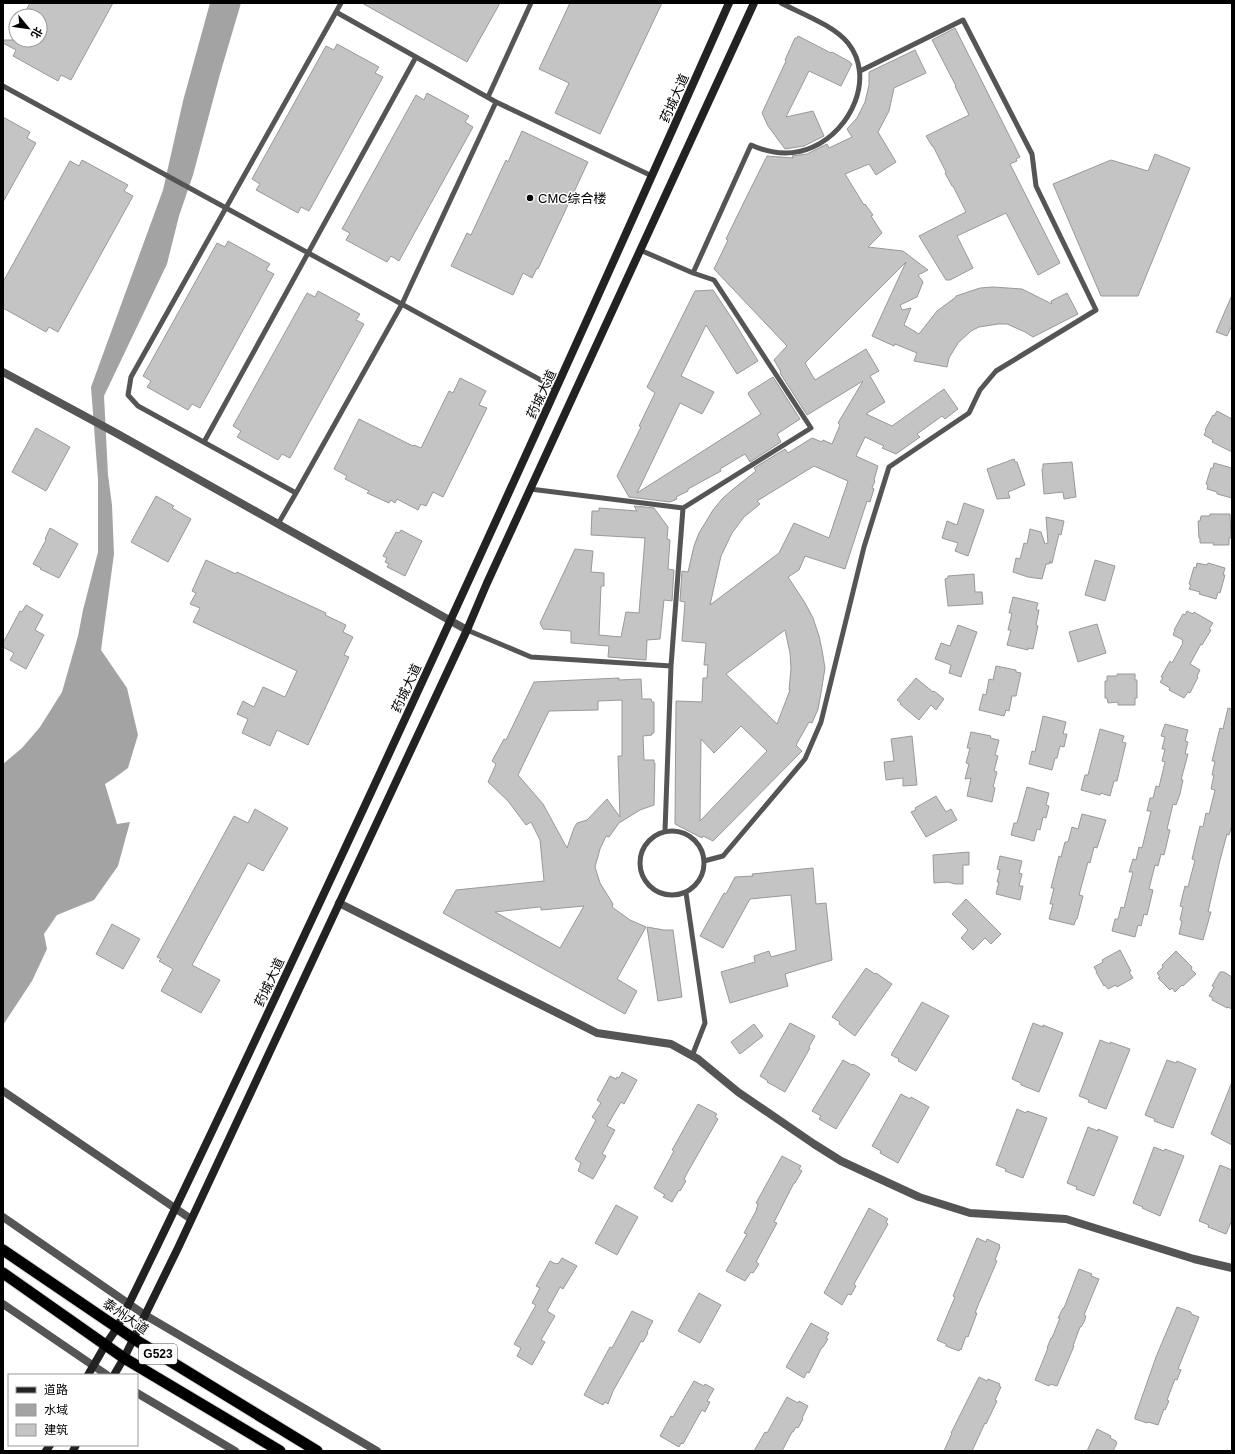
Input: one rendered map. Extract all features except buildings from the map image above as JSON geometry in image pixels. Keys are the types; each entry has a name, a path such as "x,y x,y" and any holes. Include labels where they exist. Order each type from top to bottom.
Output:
{"highway":[{"name":"泰州大道","path":"3,1250 134,1339 317,1451"},
{"name":"G523","path":"3,1273 124,1358 280,1451"}],"main road":[{"name":"药城大道","path":"89,1374 117,1328 129,1305 351,836 557,389 729,3"},
{"path":"115,1374 134,1339 191,1219 467,630 530,489 754,3"}],"street":[{"path":"3,372 116,433 467,630"},
{"path":"339,903 598,1033 671,1044 698,1059 738,1092 841,1161 919,1197 970,1213 1066,1219 1194,1259 1232,1268"},
{"path":"3,1091 191,1219"},
{"path":"3,1217 129,1305 377,1451"},
{"path":"3,1304 105,1374"},
{"path":"138,1394 235,1451"}],"lane":[{"path":"296,492 138,406 128,395 130,377 341,3"},
{"path":"488,97 531,3"},
{"path":"693,273 751,145 769,151 791,153 802,151 823,142 832,135 847,118 859,90 860,71 855,53 842,36 834,30 781,3"},
{"path":"336,12 496,102 652,176"},
{"path":"704,861 724,856 805,759 821,722 864,547 889,467 969,413 980,390 996,370 1096,310 1036,186 1032,154 963,20 860,71"},
{"path":"204,442 416,57"},
{"path":"3,86 557,389"},
{"path":"278,524 402,304 496,102"},
{"path":"530,489 683,508 811,428 714,280 693,273 640,250"},
{"path":"665,832 671,666 683,508"},
{"path":"467,630 531,657 671,666"},
{"path":"665,832 680,832 694,840 702,853 704,861 704,868 700,879 686,893 678,895 663,895 649,887 641,874 639,858 651,838 665,832"},
{"path":"686,893 705,1023 692,1056"}],"water":[{"path":"210,3 241,3 193,175 179,216 167,264 104,396 114,554 101,650 127,688 138,735 128,768 105,784 117,824 130,822 118,866 94,900 57,915 44,934 47,949 32,981 3,1025 3,764 22,748 40,727 62,692 78,636 98,552 98,480 91,387 163,190 183,101"}],"place":[{"name":"CMC综合楼","path":"530,198"}]}
